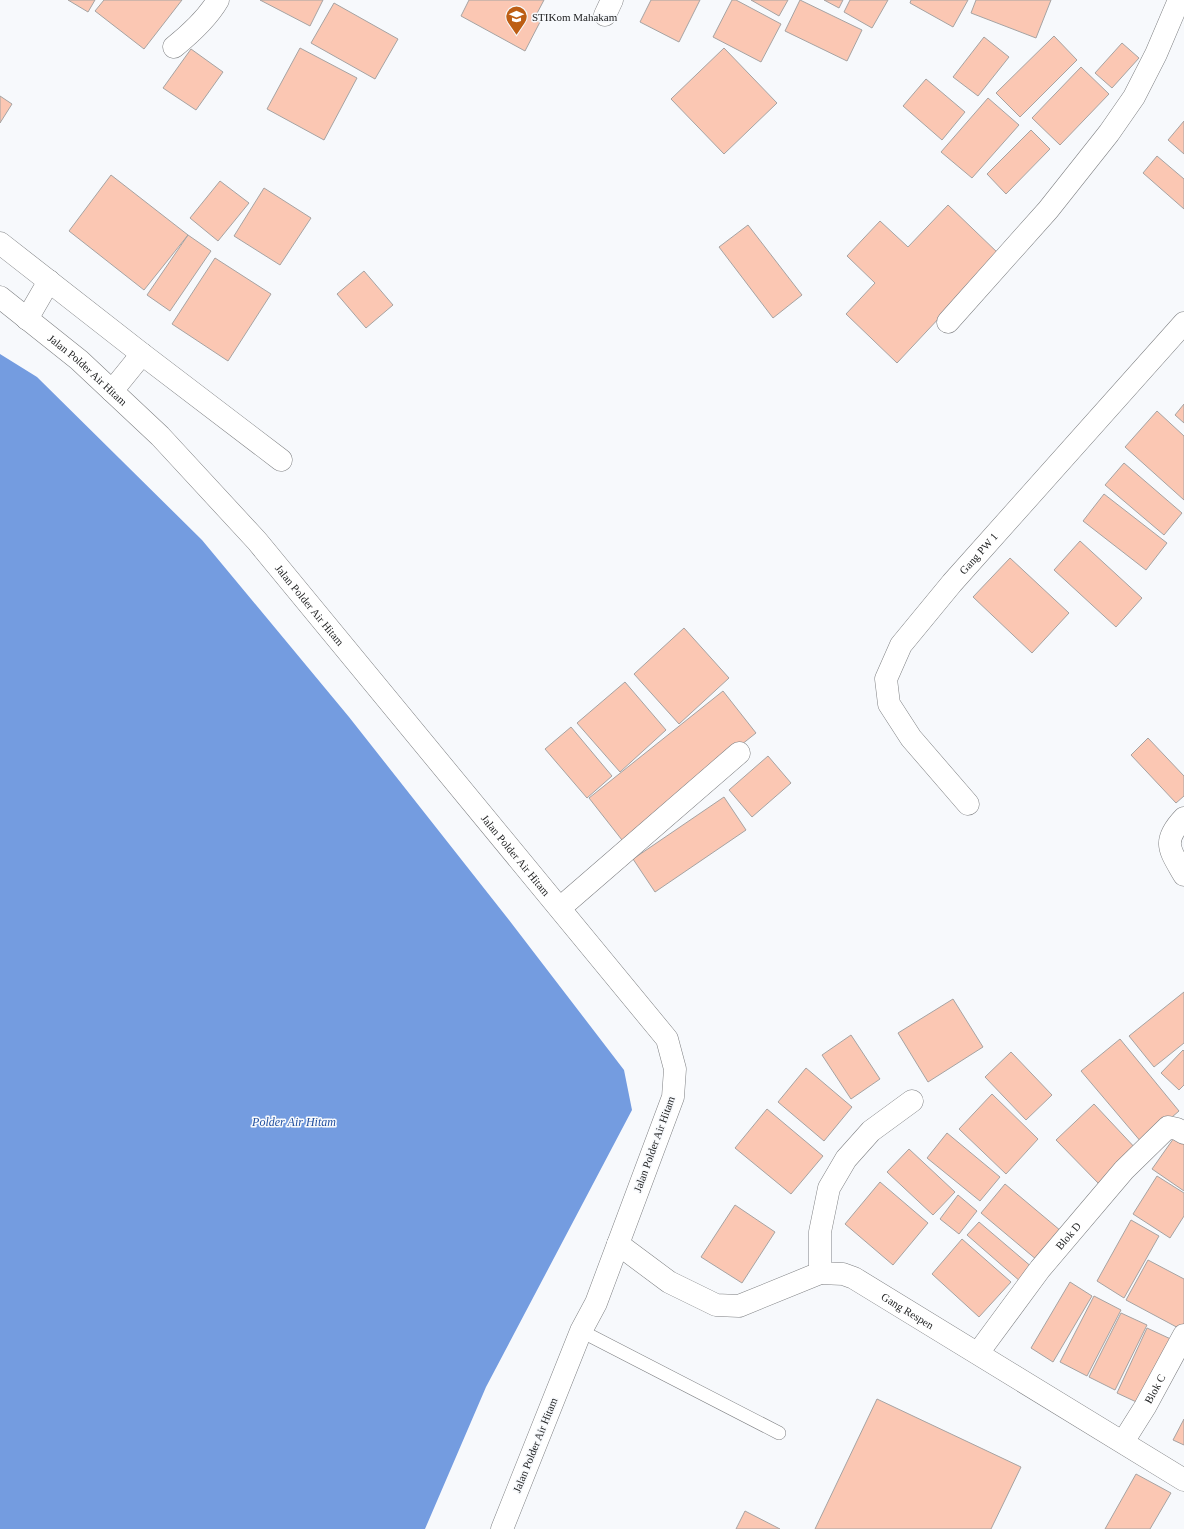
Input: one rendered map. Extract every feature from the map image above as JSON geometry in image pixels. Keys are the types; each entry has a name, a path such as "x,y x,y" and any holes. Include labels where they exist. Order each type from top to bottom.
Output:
{"street":[{"path":"174,47 192,33 218,0"},
{"path":"948,322 1048,210 1110,133 1134,97 1156,54 1179,0"},
{"path":"0,243 281,460"},
{"path":"27,319 49,281"},
{"name":"Jalan Polder Air Hitam","path":"0,297 79,360 160,436 257,541 667,1039 675,1068 673,1097 596,1303 581,1331 502,1529"},
{"name":"Gang PW 1","path":"968,804 911,738 889,704 886,678 901,645 952,582 1184,323"},
{"path":"112,391 142,354"},
{"path":"560,908 739,753"},
{"path":"1184,818 1171,834 1169,847 1184,875"},
{"path":"820,1273 820,1232 829,1188 846,1159 872,1131 912,1101"},
{"name":"Blok D","path":"978,1353 1040,1268 1124,1170 1176,1130"},
{"name":"Gang Respen","path":"618,1244 669,1282 716,1305 739,1306 820,1273 843,1274 854,1278 1184,1480"},
{"name":"Blok C","path":"1123,1442 1145,1408 1184,1335"}],"lane":[{"path":"581,1331 779,1433"}],"water":[{"name":"Polder Air Hitam","path":"0,354 37,377 202,540 349,717 509,920 624,1070 632,1110 486,1387 425,1529 0,1529"}],"building":[{"path":"68,0 95,0 88,12"},
{"path":"104,0 182,0 144,49 95,11"},
{"path":"260,0 323,0 310,26"},
{"name":"STIKom Mahakam","path":"469,0 544,0 534,19 540,22 525,51 461,16"},
{"path":"651,0 700,0 679,42 640,22"},
{"path":"732,0 736,0 781,24 761,62 713,37"},
{"path":"751,0 788,0 779,16"},
{"path":"800,0 862,30 847,61 785,31"},
{"path":"824,0 843,0 839,8"},
{"path":"850,0 888,0 872,28 844,12"},
{"path":"911,0 968,0 953,27 910,3"},
{"path":"976,0 1051,0 1036,38 971,13"},
{"path":"334,3 398,39 375,79 311,43"},
{"path":"1054,36 1077,60 1020,117 996,93"},
{"path":"984,37 1009,57 978,96 953,77"},
{"path":"1122,43 1139,58 1112,88 1095,73"},
{"path":"300,48 357,78 324,140 267,109"},
{"path":"724,48 777,103 724,154 671,99"},
{"path":"191,49 223,72 196,110 163,88"},
{"path":"1081,67 1109,94 1060,145 1032,118"},
{"path":"926,79 965,112 942,140 903,106"},
{"path":"0,96 12,104 0,123"},
{"path":"988,98 1019,125 972,178 941,152"},
{"path":"1184,121 1184,154 1168,140"},
{"path":"1031,130 1050,149 1006,194 987,174"},
{"path":"1157,156 1184,179 1184,209 1143,173"},
{"path":"111,175 188,235 144,290 69,231"},
{"path":"220,181 249,203 218,241 190,218"},
{"path":"264,188 311,218 280,265 234,236"},
{"path":"948,205 999,254 897,363 846,314 875,283 847,256 880,221 908,247"},
{"path":"748,225 802,295 773,318 719,247"},
{"path":"188,235 211,251 170,311 147,295"},
{"path":"215,258 271,294 228,361 172,324"},
{"path":"364,271 393,305 366,328 337,294"},
{"path":"1184,404 1184,423 1175,415"},
{"path":"1157,411 1184,436 1184,500 1125,447"},
{"path":"1124,463 1182,513 1164,535 1105,485"},
{"path":"1104,494 1167,543 1146,570 1083,521"},
{"path":"1080,541 1142,598 1116,627 1054,570"},
{"path":"1010,558 1069,613 1032,653 973,597"},
{"path":"684,628 729,678 679,724 634,674"},
{"path":"625,682 666,730 620,772 577,723"},
{"path":"723,691 756,733 622,840 589,798"},
{"path":"571,727 612,776 587,798 545,749"},
{"path":"1148,738 1184,776 1184,796 1176,803 1131,755"},
{"path":"768,756 791,783 752,817 729,790"},
{"path":"724,797 746,830 655,892 633,859"},
{"path":"1184,992 1184,1043 1154,1067 1129,1036"},
{"path":"953,999 983,1047 928,1082 898,1033"},
{"path":"851,1035 880,1079 851,1099 822,1055"},
{"path":"1120,1039 1179,1111 1142,1143 1081,1071"},
{"path":"1183,1050 1184,1085 1179,1090 1161,1073"},
{"path":"1011,1052 1052,1095 1026,1120 985,1077"},
{"path":"806,1068 852,1107 824,1141 778,1102"},
{"path":"992,1094 1038,1139 1006,1174 959,1129"},
{"path":"1094,1104 1138,1151 1101,1186 1056,1140"},
{"path":"767,1109 823,1156 791,1194 735,1148"},
{"path":"947,1133 1000,1177 980,1201 927,1158"},
{"path":"1176,1135 1184,1141 1184,1191 1152,1169"},
{"path":"909,1149 955,1192 933,1215 887,1172"},
{"path":"1157,1176 1184,1193 1184,1216 1170,1238 1133,1214"},
{"path":"880,1182 928,1223 893,1265 845,1224"},
{"path":"1005,1184 1061,1231 1037,1260 981,1213"},
{"path":"958,1195 977,1211 959,1234 940,1219"},
{"path":"735,1205 775,1232 742,1283 701,1257"},
{"path":"1131,1220 1159,1236 1124,1298 1097,1281"},
{"path":"979,1222 1033,1268 1021,1282 967,1235"},
{"path":"962,1239 1011,1282 979,1317 932,1274"},
{"path":"1148,1260 1184,1279 1184,1331 1126,1300"},
{"path":"1070,1282 1092,1296 1053,1362 1031,1348"},
{"path":"1094,1296 1121,1310 1087,1376 1060,1362"},
{"path":"1121,1313 1147,1325 1115,1390 1089,1377"},
{"path":"1147,1328 1175,1341 1145,1406 1117,1393"},
{"path":"877,1399 1021,1467 991,1529 815,1529"},
{"path":"1184,1419 1184,1445 1173,1440"},
{"path":"1136,1474 1171,1493 1150,1529 1105,1529"},
{"path":"745,1511 780,1529 736,1529"}],"place":[{"name":"STIKom Mahakam","path":"516,36"}]}
